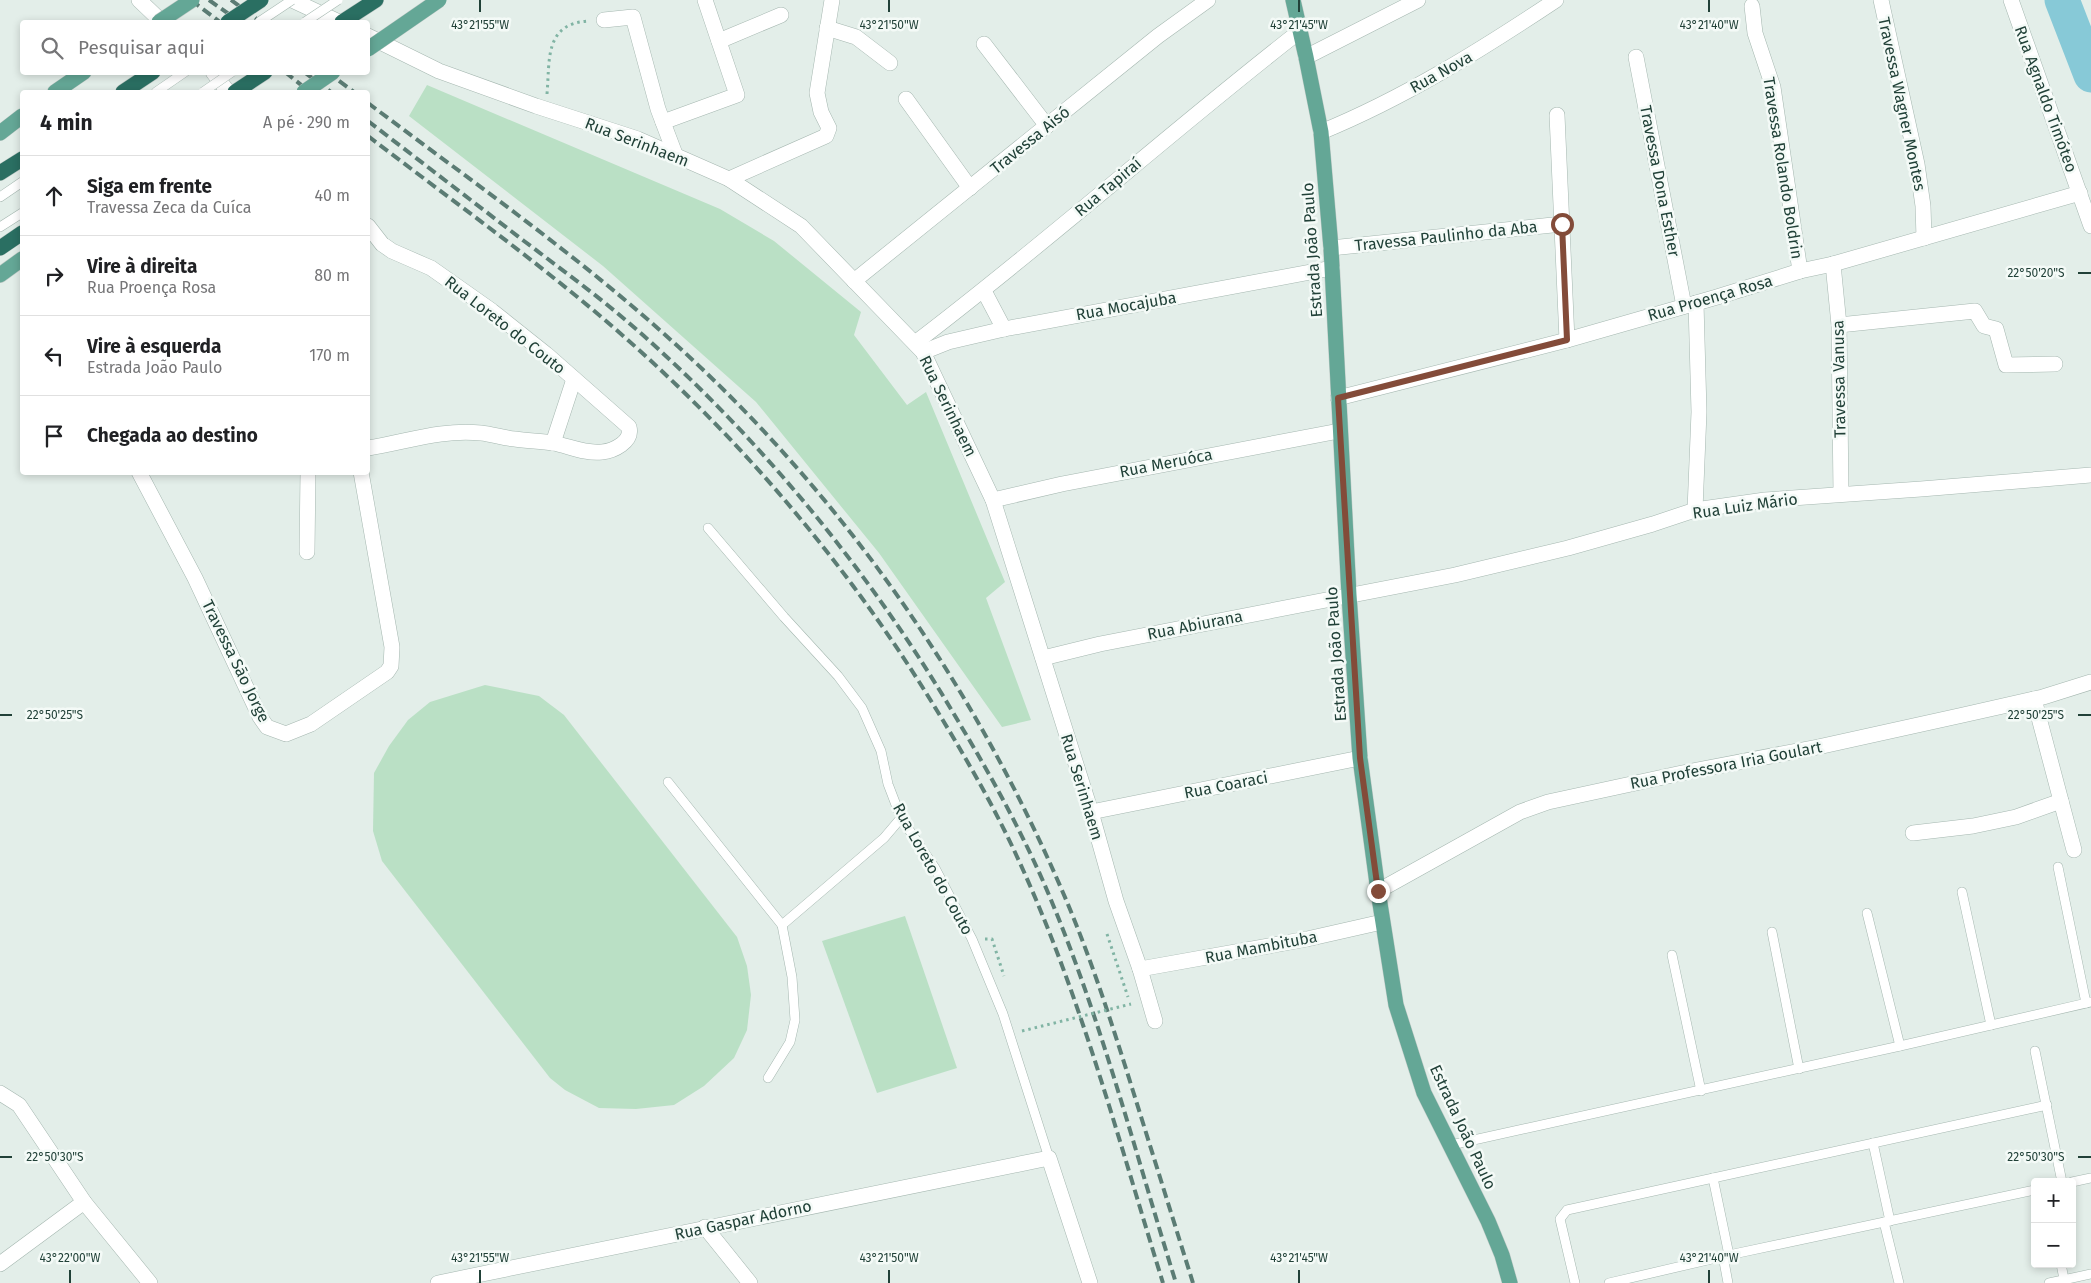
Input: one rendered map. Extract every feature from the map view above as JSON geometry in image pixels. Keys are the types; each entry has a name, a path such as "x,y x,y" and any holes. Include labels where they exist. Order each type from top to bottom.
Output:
{"highway":[{"path":"231,20 261,0"},
{"path":"343,20 376,0"},
{"path":"127,89 148,75"},
{"path":"238,90 260,75"},
{"path":"0,174 20,160"},
{"path":"0,248 20,234"}],"main road":[{"path":"163,20 192,0"},
{"path":"370,48 439,0"},
{"name":"Estrada João Paulo","path":"1293,0 1321,132 1331,248 1349,595 1360,758 1382,922 1396,1005 1409,1053 1424,1093 1451,1145 1502,1255 1510,1283"},
{"path":"58,90 80,75"},
{"path":"307,90 329,75"},
{"path":"0,133 20,118"},
{"path":"0,275 20,261"}],"street":[{"path":"138,0 158,20"},
{"path":"292,0 336,20"},
{"path":"663,122 737,95 705,0"},
{"path":"728,179 826,136 829,128 821,112 817,93 832,0"},
{"name":"Travessa Aisó","path":"854,281 1158,36 1208,0"},
{"path":"1306,57 1418,0"},
{"name":"Rua Nova","path":"1321,132 1355,118 1439,74 1495,41 1556,0"},
{"name":"Travessa Wagner Montes","path":"1881,0 1917,164 1923,206 1924,238"},
{"name":"Rua Agnaldo Timóteo","path":"2011,0 2091,226"},
{"name":"Travessa Rolando Boldrin","path":"1752,6 1755,33 1772,87 1800,271"},
{"path":"719,41 781,15"},
{"path":"604,20 633,17 663,122 675,154"},
{"path":"827,28 856,37 890,63"},
{"name":"Rua Tapiraí","path":"919,347 1229,86 1300,31"},
{"name":"Rua Serinhaem","path":"370,37 439,70 546,110 638,139 728,179 801,226 919,347 993,500 1091,812 1116,901 1140,969 1154,1021"},
{"path":"984,44 1046,126"},
{"name":"Travessa Dona Esther","path":"1636,56 1690,305 1699,412 1695,510"},
{"path":"215,75 226,90"},
{"path":"906,99 970,188"},
{"path":"1558,115 1567,340"},
{"name":"Rua Proença Rosa","path":"1338,398 1567,340 1800,271 1833,264 2080,193"},
{"name":"Travessa Paulinho da Aba","path":"1331,248 1562,224"},
{"name":"Rua Loreto do Couto","path":"370,229 382,244 392,251 439,273 492,310 546,354 629,427 628,438 619,446 599,452 553,443"},
{"name":"Travessa Vanusa","path":"1833,264 1839,325 1841,494"},
{"name":"Rua Mocajuba","path":"919,347 1004,329 1332,268"},
{"path":"984,291 1004,329"},
{"path":"1839,325 1975,311 1984,326 1996,329 2006,365 2055,364"},
{"path":"370,448 426,435 451,432 481,433 553,443 574,379"},
{"name":"Rua Meruóca","path":"993,500 1062,484 1340,431"},
{"name":"Travessa Sāo Jorge","path":"140,475 195,578 260,717 267,727 286,734 311,724 387,672 391,666 392,647 362,475"},
{"path":"307,552 308,475"},
{"name":"Rua Luiz Mário","path":"1349,595 1513,562 1653,524 1695,510 1765,500 2091,475"},
{"name":"Rua Abiurana","path":"1043,658 1100,644 1349,595"},
{"name":"Rua Professora Iria Goulart","path":"1378,891 1520,812 1548,802 1673,775 1818,747 2034,699 2091,682"},
{"path":"2034,699 2074,850"},
{"name":"Rua Coaraci","path":"1091,812 1360,758"},
{"path":"1913,833 2016,817 2061,801"},
{"name":"Rua Mambituba","path":"1140,969 1307,939 1382,922"},
{"path":"0,1093 19,1105 84,1202 150,1283"},
{"name":"Rua Loreto do Couto","path":"1049,1158 1090,1283"},
{"name":"Rua Gaspar Adorno","path":"438,1283 1049,1158"},
{"path":"0,1264 84,1202"},
{"path":"706,1227 750,1283"}],"lane":[{"path":"262,20 292,0"},
{"path":"308,20 338,0"},
{"path":"159,90 181,75"},
{"path":"206,90 228,75"},
{"path":"0,197 20,183"},
{"path":"0,227 20,214"},
{"name":"Rua Loreto do Couto","path":"708,528 784,617 838,676 862,708 881,751 888,784 901,818 935,868 972,939 1003,1014 1049,1158"},
{"path":"668,782 782,925 792,977 795,1020 790,1042 768,1078"},
{"path":"782,925 884,838 901,818"},
{"path":"1451,1145 1701,1091 2089,1002 2058,867"},
{"path":"1962,892 1991,1025"},
{"path":"1867,913 1900,1046"},
{"path":"1772,932 1799,1069"},
{"path":"1672,955 1701,1091"},
{"path":"2035,1051 2061,1178"},
{"path":"1575,1283 1560,1219 1567,1210 2047,1105"},
{"path":"1873,1143 1899,1283"},
{"path":"1713,1178 1726,1256 1728,1283"},
{"path":"2076,1181 2091,1178"},
{"path":"1609,1283 2031,1191"},
{"path":"2062,1268 2064,1279"},
{"path":"2049,1283 2091,1274"}],"path":[{"path":"546,110 551,45 560,30 576,22 604,20"},
{"path":"1022,1031 1131,1004"}],"green space":[{"path":"427,85 720,209 774,241 861,312 854,335 907,405 926,392 1005,582 986,598 1031,720 1002,727 879,553 756,402 603,266 409,116"},
{"path":"485,685 539,696 564,715 737,937 747,966 751,995 747,1030 734,1058 704,1086 674,1105 636,1109 599,1108 565,1090 550,1078 382,861 373,831 374,773 389,746 408,720 430,702"},
{"path":"905,916 957,1068 877,1093 822,941"}],"waterway":[{"path":"2062,0 2091,75"}],"railway":[{"path":"191,0 217,20"},
{"path":"209,0 237,20"},
{"path":"231,0 258,20"},
{"path":"289,75 308,90"},
{"path":"308,75 328,90"},
{"path":"331,75 351,90"},
{"path":"370,104 561,248 672,341 735,401 794,464 849,530 900,600 948,672 992,746 1031,823 1067,902 1110,1019 1193,1283"},
{"path":"370,123 630,323 690,379 735,424 818,519 857,568 893,619 928,672 983,764 1014,821 1043,881 1082,979 1099,1030 1176,1283"},
{"path":"370,138 574,294 682,390 763,475 801,519 872,612 905,660 958,746 980,784 1019,861 1041,912 1080,1017 1163,1283"}],"route":[{"path":"1378,891 1360,758 1338,398 1567,340 1562,224"}]}
